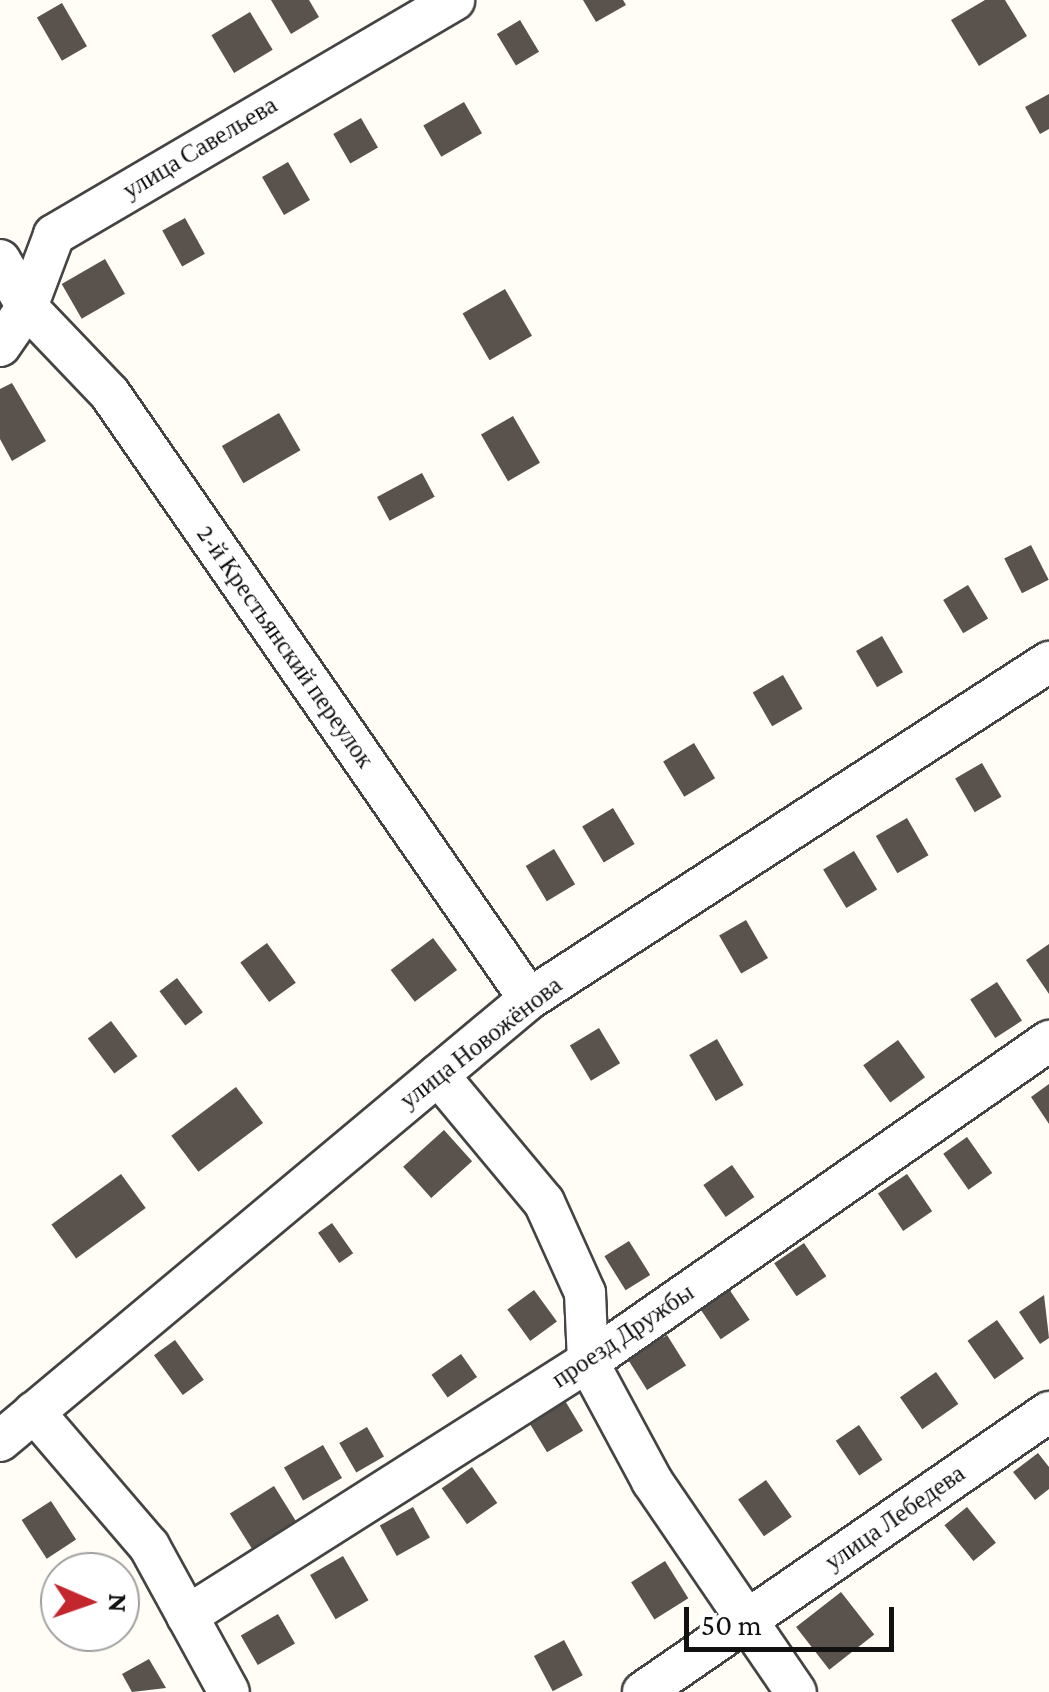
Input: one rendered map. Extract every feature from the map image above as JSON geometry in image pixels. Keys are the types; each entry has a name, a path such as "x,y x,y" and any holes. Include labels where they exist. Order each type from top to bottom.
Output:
{"street":[{"name":"улица Савельева","path":"0,346 27,307 54,235 454,0"},
{"name":"2-й Крестьянский переулок","path":"0,260 27,307 110,394 529,999"},
{"name":"улица Новожёнова","path":"0,1441 529,999 1049,662"},
{"name":"проезд Дружбы","path":"187,1616 588,1362 1049,1041"},
{"path":"438,1075 544,1202 585,1292 588,1362 652,1482 796,1692"},
{"path":"34,1412 148,1546 229,1692"},
{"name":"улица Лебедева","path":"643,1692 1049,1412"}],"building":[{"path":"271,0 309,0 319,17 291,34"},
{"path":"583,0 623,0 626,5 596,22"},
{"path":"985,0 1005,0 1027,36 979,66 951,20"},
{"path":"62,3 87,46 62,61 37,18"},
{"path":"250,12 273,50 234,73 211,35"},
{"path":"520,20 539,52 516,66 497,34"},
{"path":"1049,94 1049,129 1040,134 1025,107"},
{"path":"464,102 482,133 441,157 423,126"},
{"path":"361,118 378,147 350,163 333,134"},
{"path":"288,162 310,200 284,215 262,177"},
{"path":"185,218 205,254 182,266 162,231"},
{"path":"105,259 125,294 82,319 62,284"},
{"path":"505,289 532,336 490,360 463,314"},
{"path":"12,383 46,441 12,461 0,439 0,389"},
{"path":"279,413 300,450 243,483 222,446"},
{"path":"513,416 540,463 508,481 481,434"},
{"path":"422,473 435,497 390,521 377,497"},
{"path":"1031,545 1049,580 1022,593 1004,559"},
{"path":"968,585 988,618 963,633 943,600"},
{"path":"882,636 903,672 877,687 856,651"},
{"path":"783,675 802,709 772,726 753,692"},
{"path":"694,743 715,778 684,797 663,762"},
{"path":"982,763 1002,797 975,812 955,778"},
{"path":"613,808 635,844 604,863 582,827"},
{"path":"907,818 928,855 897,873 876,836"},
{"path":"554,849 575,884 547,901 526,866"},
{"path":"854,851 877,890 846,908 823,870"},
{"path":"746,920 768,958 741,974 719,936"},
{"path":"433,938 457,970 415,1002 391,970"},
{"path":"267,943 296,983 269,1002 240,962"},
{"path":"1049,944 1049,994 1026,960"},
{"path":"177,978 203,1012 185,1026 159,991"},
{"path":"997,982 1022,1021 995,1038 970,999"},
{"path":"111,1021 137,1056 114,1074 88,1038"},
{"path":"599,1028 620,1063 591,1081 570,1046"},
{"path":"717,1039 744,1085 716,1101 689,1055"},
{"path":"898,1040 925,1077 890,1102 863,1065"},
{"path":"1049,1084 1049,1124 1031,1097"},
{"path":"236,1087 263,1123 198,1172 171,1136"},
{"path":"444,1130 472,1161 431,1198 403,1167"},
{"path":"967,1137 992,1173 968,1190 943,1154"},
{"path":"732,1165 754,1197 726,1217 703,1185"},
{"path":"121,1174 146,1208 76,1259 51,1225"},
{"path":"907,1174 932,1211 903,1231 878,1194"},
{"path":"332,1223 353,1253 339,1263 318,1233"},
{"path":"629,1241 650,1275 626,1290 604,1256"},
{"path":"804,1243 826,1276 797,1296 774,1263"},
{"path":"729,1289 750,1320 721,1339 700,1309"},
{"path":"534,1290 557,1322 530,1341 507,1309"},
{"path":"1044,1295 1049,1338 1040,1344 1019,1312"},
{"path":"997,1320 1024,1359 994,1379 968,1341"},
{"path":"667,1335 686,1366 647,1390 628,1359"},
{"path":"175,1340 204,1380 183,1395 154,1355"},
{"path":"461,1354 477,1377 448,1398 432,1375"},
{"path":"936,1372 958,1404 922,1429 900,1397"},
{"path":"564,1399 583,1431 547,1452 528,1421"},
{"path":"859,1425 882,1460 859,1475 836,1441"},
{"path":"367,1427 384,1456 356,1472 339,1443"},
{"path":"323,1445 342,1478 303,1500 284,1468"},
{"path":"1038,1453 1049,1467 1049,1489 1035,1500 1013,1472"},
{"path":"472,1467 497,1503 467,1524 442,1488"},
{"path":"766,1480 792,1517 764,1536 738,1500"},
{"path":"274,1486 297,1523 253,1551 230,1514"},
{"path":"51,1501 76,1540 57,1552 42,1552 22,1520"},
{"path":"413,1507 430,1538 397,1556 380,1525"},
{"path":"967,1507 996,1543 973,1561 944,1525"},
{"path":"343,1556 368,1600 336,1619 310,1575"},
{"path":"665,1561 688,1598 654,1620 631,1582"},
{"path":"841,1592 874,1635 829,1670 796,1627"},
{"path":"278,1614 295,1643 258,1665 241,1636"},
{"path":"564,1640 583,1675 553,1691 534,1656"},
{"path":"149,1659 166,1688 132,1692 122,1674"}]}
